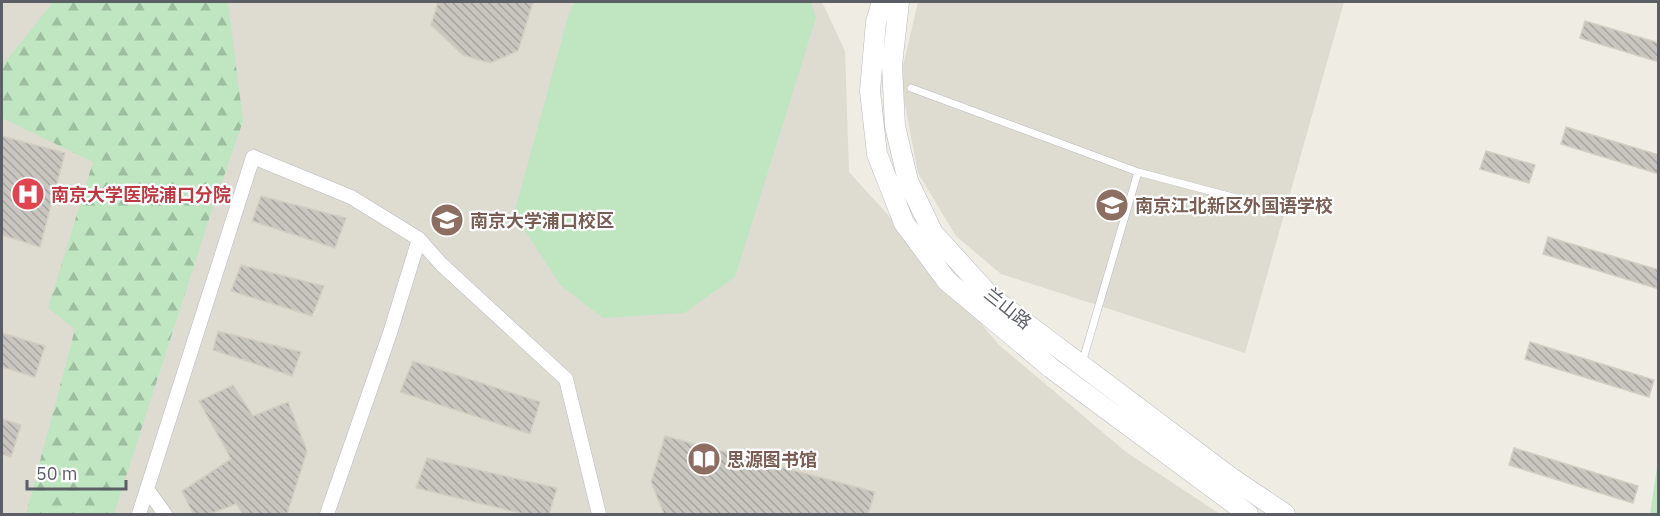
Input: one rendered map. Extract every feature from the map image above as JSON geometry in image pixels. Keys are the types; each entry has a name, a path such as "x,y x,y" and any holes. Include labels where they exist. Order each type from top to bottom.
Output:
{"street":[{"name":"兰山路","path":"882,2 876,22 870,91 877,154 904,223 947,281 1051,368 1248,514"},
{"name":"兰山路","path":"899,2 892,65 895,126 908,181 933,233 991,297 1230,477 1285,514"},
{"path":"139,514 253,157 351,197 419,239 441,264 566,379 599,514"},
{"path":"327,514 390,333 419,239"},
{"path":"147,489 165,514"}],"lane":[{"path":"911,88 1138,172 1259,204"},
{"path":"1081,365 1138,172"}],"shaded area":[{"name":"南京大学浦口校区","path":"2,2 822,2 845,51 849,172 936,268 998,344 1126,452 1220,514 2,514"},
{"name":"南京江北新区外国语学校","path":"918,2 1344,2 1245,353 1001,274 956,236 918,173 900,79"}],"green space":[{"path":"53,2 228,2 243,121 114,514 26,514 75,329 48,308 93,162 2,118 2,66"},
{"path":"575,2 811,2 816,18 735,277 684,313 603,318 561,286 514,214 569,13"},
{"path":"1658,461 1658,514 1650,514"}],"building":[{"path":"438,2 533,2 518,51 490,63 463,55 431,25"},
{"path":"1585,21 1659,43 1659,62 1580,38"},
{"path":"1566,127 1659,155 1659,174 1561,144"},
{"name":"南京大学医院浦口分院","path":"2,136 65,153 40,247 2,235"},
{"path":"1486,151 1535,165 1529,183 1480,169"},
{"path":"261,196 346,218 335,248 252,221"},
{"path":"1548,237 1659,270 1659,289 1543,254"},
{"path":"241,265 324,286 312,316 231,291"},
{"path":"218,331 301,352 292,376 213,350"},
{"path":"2,333 45,346 35,377 2,367"},
{"path":"1530,342 1654,380 1649,397 1525,359"},
{"path":"413,361 540,402 530,434 400,392"},
{"path":"233,385 253,416 288,402 307,451 287,514 243,514 236,504 210,514 193,514 182,491 231,459 199,401"},
{"path":"2,419 21,425 11,457 2,454"},
{"name":"思源图书馆","path":"665,436 875,492 868,514 664,514 651,482"},
{"path":"1514,448 1638,486 1633,503 1509,465"},
{"path":"427,458 557,488 549,514 524,514 416,488"}],"place":[{"name":"南京大学医院浦口分院","path":"28,194"},
{"name":"南京江北新区外国语学校","path":"1112,205"},
{"name":"南京大学浦口校区","path":"447,220"},
{"name":"思源图书馆","path":"704,459"}]}
